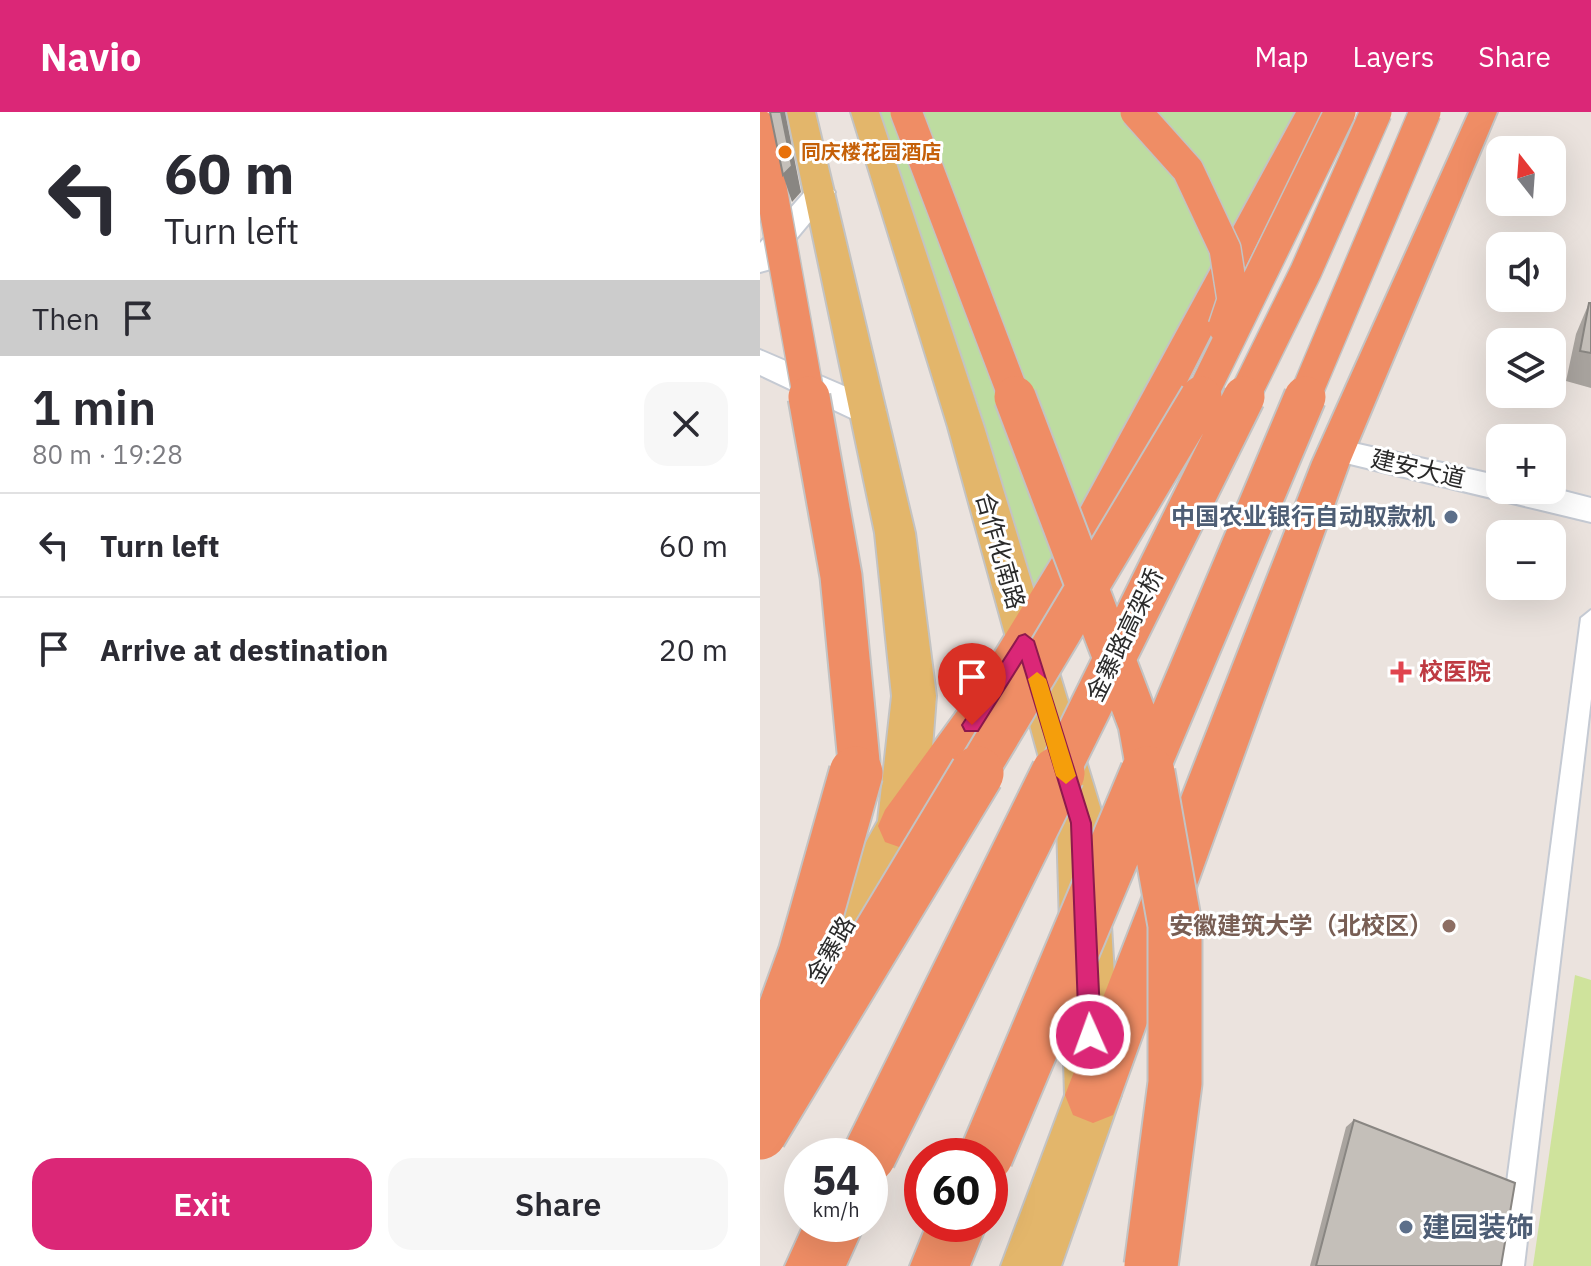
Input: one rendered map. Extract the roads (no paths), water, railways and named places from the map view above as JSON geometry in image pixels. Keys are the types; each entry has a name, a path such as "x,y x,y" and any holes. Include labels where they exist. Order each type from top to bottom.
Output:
{"highway":[{"path":"906,112 1139,724 1175,925 1175,1083 1151,1266"},
{"path":"1136,112 1188,170 1225,249 1233,300 1192,415"},
{"path":"902,826 989,700 1025,641 1151,417 1310,112"},
{"path":"760,1133 1192,415 1340,112"},
{"name":"金寨路高架桥","path":"878,1138 1306,271 1376,112"},
{"path":"994,1138 1247,542 1425,112"},
{"path":"1404,158 1435,112"},
{"path":"1093,1095 1336,450 1483,112"},
{"path":"760,126 841,576 859,762 805,954 760,1076"},
{"path":"815,1266 826,1242"},
{"path":"940,1266 950,1242"}],"main road":[{"path":"801,112 895,533 914,696 902,826"},
{"name":"合作化南路","path":"865,112 966,427 1025,641 1081,823 1093,1095"},
{"name":"金寨路","path":"760,1076 902,826"},
{"path":"1031,1266 1093,1095"}],"street":[{"path":"760,262 820,192"},
{"path":"760,361 868,411"},
{"name":"建安大道","path":"1336,450 1486,485"},
{"path":"1566,504 1591,510"}],"lane":[{"path":"1510,1266 1591,618"}],"place":[{"name":"同庆楼花园酒店","path":"785,152"},
{"name":"中国农业银行自动取款机","path":"1451,517"},
{"name":"校医院","path":"1401,672"},
{"name":"安徽建筑大学（北校区）","path":"1449,926"},
{"name":"建园装饰","path":"1406,1227"}]}
